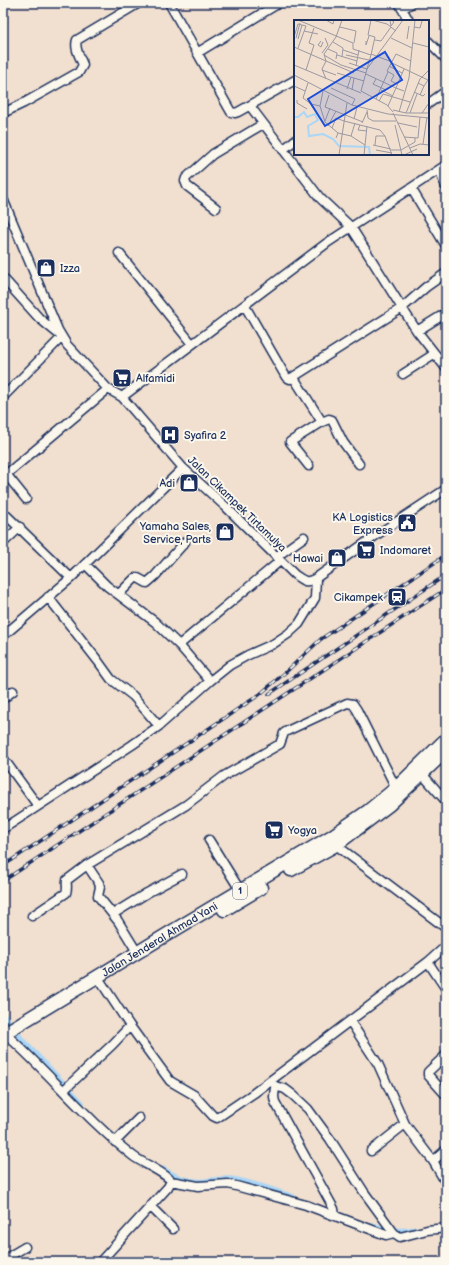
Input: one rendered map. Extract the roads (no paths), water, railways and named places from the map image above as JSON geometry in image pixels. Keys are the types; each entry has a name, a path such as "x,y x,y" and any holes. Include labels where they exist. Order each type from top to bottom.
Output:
{"highway":[{"name":"Jalan Jenderal Ahmad Yani","path":"7,1037 137,952 240,890 334,841 396,788 446,739"},
{"name":"Jalan Jenderal Ahmad Yani","path":"22,1027 101,982 334,841 389,805 446,751"}],"street":[{"path":"3,113 79,72 84,64 76,47 77,40 139,3"},
{"path":"169,3 229,110 235,113 294,81"},
{"path":"197,53 279,3"},
{"path":"408,20 401,6 412,3"},
{"path":"429,42 446,59"},
{"path":"429,103 446,91"},
{"path":"250,106 320,198 351,227 417,331 446,368"},
{"path":"216,208 187,186 185,182 186,178 213,154 263,124"},
{"path":"283,150 294,141"},
{"path":"122,397 327,243 442,167 446,187"},
{"path":"411,188 446,246"},
{"name":"Jalan Cikampek Tirtamulya","path":"3,199 62,337 67,345 108,388 122,397 183,468 226,507 295,575 309,582 316,578"},
{"path":"119,253 192,344"},
{"path":"245,306 286,377 290,380 402,308 426,287 446,273"},
{"path":"3,278 39,318 62,337 4,393"},
{"path":"417,331 446,313"},
{"path":"403,374 434,354"},
{"path":"294,378 322,422"},
{"path":"26,499 4,476 108,388"},
{"path":"309,466 290,442 329,419 332,420 343,442 359,464"},
{"path":"3,636 71,578 183,468"},
{"path":"3,829 159,726 230,665 273,644 299,624 315,598 316,578 375,536 446,489"},
{"path":"3,512 71,578"},
{"path":"3,543 20,527"},
{"path":"179,645 304,537"},
{"path":"119,594 135,578 147,583 185,542"},
{"path":"85,564 107,586 155,622 179,645 210,681"},
{"path":"48,597 111,679 136,700 159,726"},
{"path":"3,699 13,691"},
{"path":"32,916 66,892 68,889 66,883 67,880 87,865 186,805 224,776 280,744 284,733 287,731 347,703 353,704 357,710 396,788"},
{"path":"3,758 38,806"},
{"path":"422,774 446,801"},
{"path":"209,840 240,890"},
{"path":"334,841 446,928"},
{"path":"87,865 99,883 98,896 113,914 137,952"},
{"path":"113,914 182,874"},
{"path":"101,982 130,1026 170,1081 194,1095 215,1118 217,1118 273,1083 350,1021 428,962 446,946"},
{"path":"428,962 446,989"},
{"path":"350,1021 378,1064 405,1124 434,1161 446,1183"},
{"path":"66,1089 130,1026"},
{"path":"7,1037 66,1089 138,1160 166,1176 171,1181 198,1186 228,1184 335,1213 386,1235 390,1235 393,1230"},
{"path":"446,1055 428,1072 428,1075 446,1096"},
{"path":"273,1083 275,1102 335,1213"},
{"path":"273,1083 285,1089 308,1109 330,1139 364,1192 400,1237 426,1230 446,1228"},
{"path":"117,1140 139,1118"},
{"path":"371,1151 405,1124"},
{"path":"434,1161 446,1150"},
{"path":"100,1262 168,1187 171,1181"},
{"path":"150,1206 173,1228"},
{"path":"436,1224 446,1223"},
{"path":"3,1260 26,1247"}],"waterway":[{"path":"3,1015 22,1041 81,1103"},
{"path":"163,1170 178,1178 188,1181 240,1181 292,1197"},
{"path":"373,1226 394,1231 416,1230"}],"railway":[{"path":"3,866 259,695 321,639 446,555"},
{"path":"269,694 446,575"},
{"path":"3,881 446,589"}],"place":[{"name":"Izza","path":"46,268"},
{"name":"Alfamidi","path":"122,378"},
{"name":"Syafira 2","path":"170,435"},
{"name":"Adi","path":"189,483"},
{"name":"KA Logistics Express","path":"407,523"},
{"name":"Yamaha Sales, Service, Parts","path":"225,532"},
{"name":"Indomaret","path":"366,550"},
{"name":"Hawai","path":"337,558"},
{"name":"Cikampek","path":"397,597"},
{"name":"Yogya","path":"274,830"}]}
